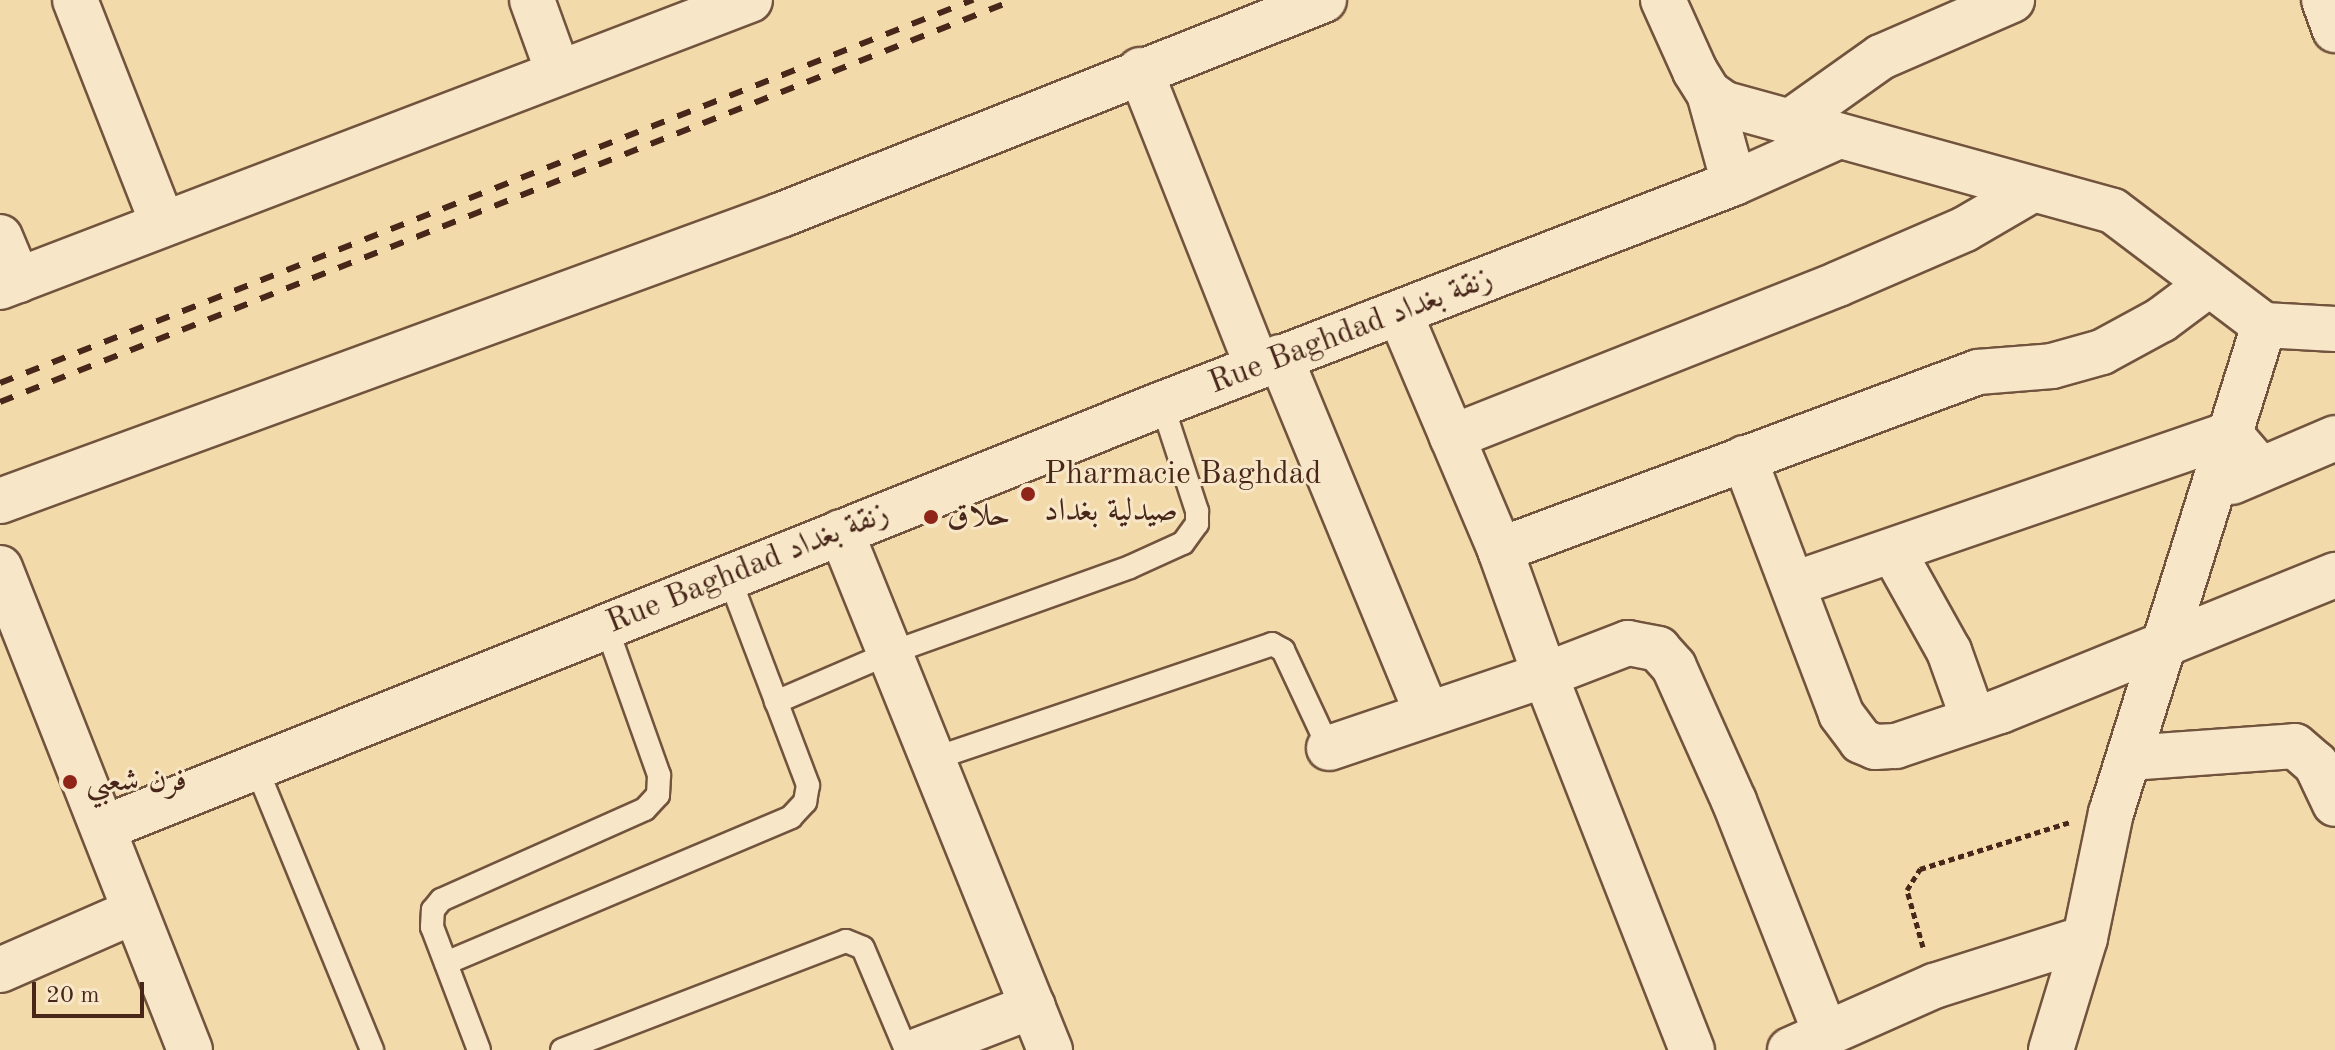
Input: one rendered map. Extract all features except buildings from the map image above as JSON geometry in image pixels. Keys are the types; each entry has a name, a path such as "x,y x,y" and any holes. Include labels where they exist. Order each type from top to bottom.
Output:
{"street":[{"path":"75,0 162,222"},
{"path":"532,0 558,72"},
{"path":"0,237 9,284 162,222 558,72 692,10 750,0"},
{"path":"0,501 781,215 1140,70 1324,0"},
{"path":"1663,0 1678,42 1709,93 1734,183"},
{"path":"1788,123 1881,57 2012,0"},
{"path":"2324,0 2335,30"},
{"path":"1140,70 1427,713"},
{"path":"1709,93 1725,104 1788,123 2113,211 2264,325 2335,329"},
{"name":"Rue Baghdad زنقة بغداد","path":"104,828 1268,362 1400,314 1734,183 1839,136"},
{"path":"1978,174 1983,220"},
{"path":"1452,437 1838,284 1983,220 2030,191"},
{"path":"1500,550 1978,372 2052,366 2102,352 2161,320 2208,285"},
{"path":"1400,314 1500,550 1545,675 1692,1050"},
{"path":"2051,1050 2085,938 2111,813 2264,325"},
{"path":"2230,434 2260,469"},
{"path":"1794,584 2230,434"},
{"path":"2215,489 2335,438"},
{"path":"1744,458 1841,714 1861,741 1896,746 2163,645 2335,575"},
{"path":"841,532 1050,1050"},
{"path":"1893,551 1949,651 1973,718"},
{"path":"0,568 190,1050"},
{"path":"1329,748 1545,675 1628,643 1658,649 1674,667 1734,801 1808,1042 1934,986 2085,938"},
{"path":"2129,758 2295,746 2316,764 2335,804"},
{"path":"0,970 135,911"},
{"path":"919,1050 1033,1006"}],"lane":[{"path":"776,702 890,653 1183,543 1197,524 1197,511 1162,404"},
{"path":"446,963 791,817 805,802 808,785 729,577"},
{"path":"479,1050 432,927 433,910 441,900 645,809 658,795 659,775 606,626"},
{"path":"933,759 1272,644 1283,650 1329,748"},
{"path":"256,767 372,1050"},
{"path":"562,1050 846,941 863,948 906,1050"}],"path":[{"path":"1934,986 1907,890 1920,869 2006,838 2111,813"}],"railway":[{"path":"0,383 973,0"},
{"path":"0,402 1014,0"}],"place":[{"name":"Pharmacie Baghdad صيدلية بغداد","path":"1028,494"},
{"name":"حلاق","path":"931,517"},
{"name":"فرن شعبي","path":"70,782"}]}
